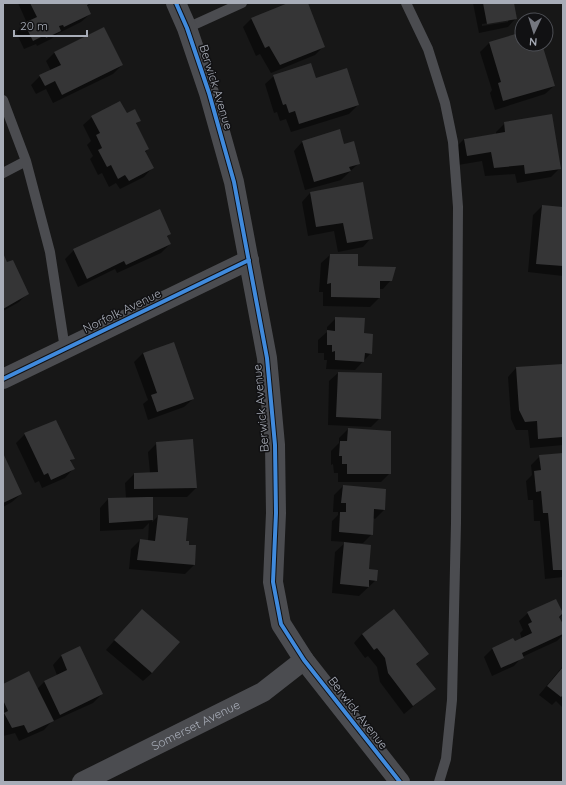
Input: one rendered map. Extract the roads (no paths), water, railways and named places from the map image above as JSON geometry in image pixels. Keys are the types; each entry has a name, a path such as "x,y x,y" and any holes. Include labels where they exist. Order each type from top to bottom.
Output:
{"street":[{"name":"Berwick Avenue","path":"176,3 187,28 209,93 234,182 250,260 267,358 275,445 273,582 281,624 304,660 400,782"},
{"name":"Norfolk Avenue","path":"3,379 250,260"},
{"name":"Somerset Avenue","path":"82,782 263,692 304,660"}],"lane":[{"path":"187,28 242,3"},
{"path":"406,3 428,49 445,103 453,142 458,207 456,523 452,700 446,759 439,782"},
{"path":"3,100 26,161 50,252 65,349"},
{"path":"3,172 26,161"}]}
